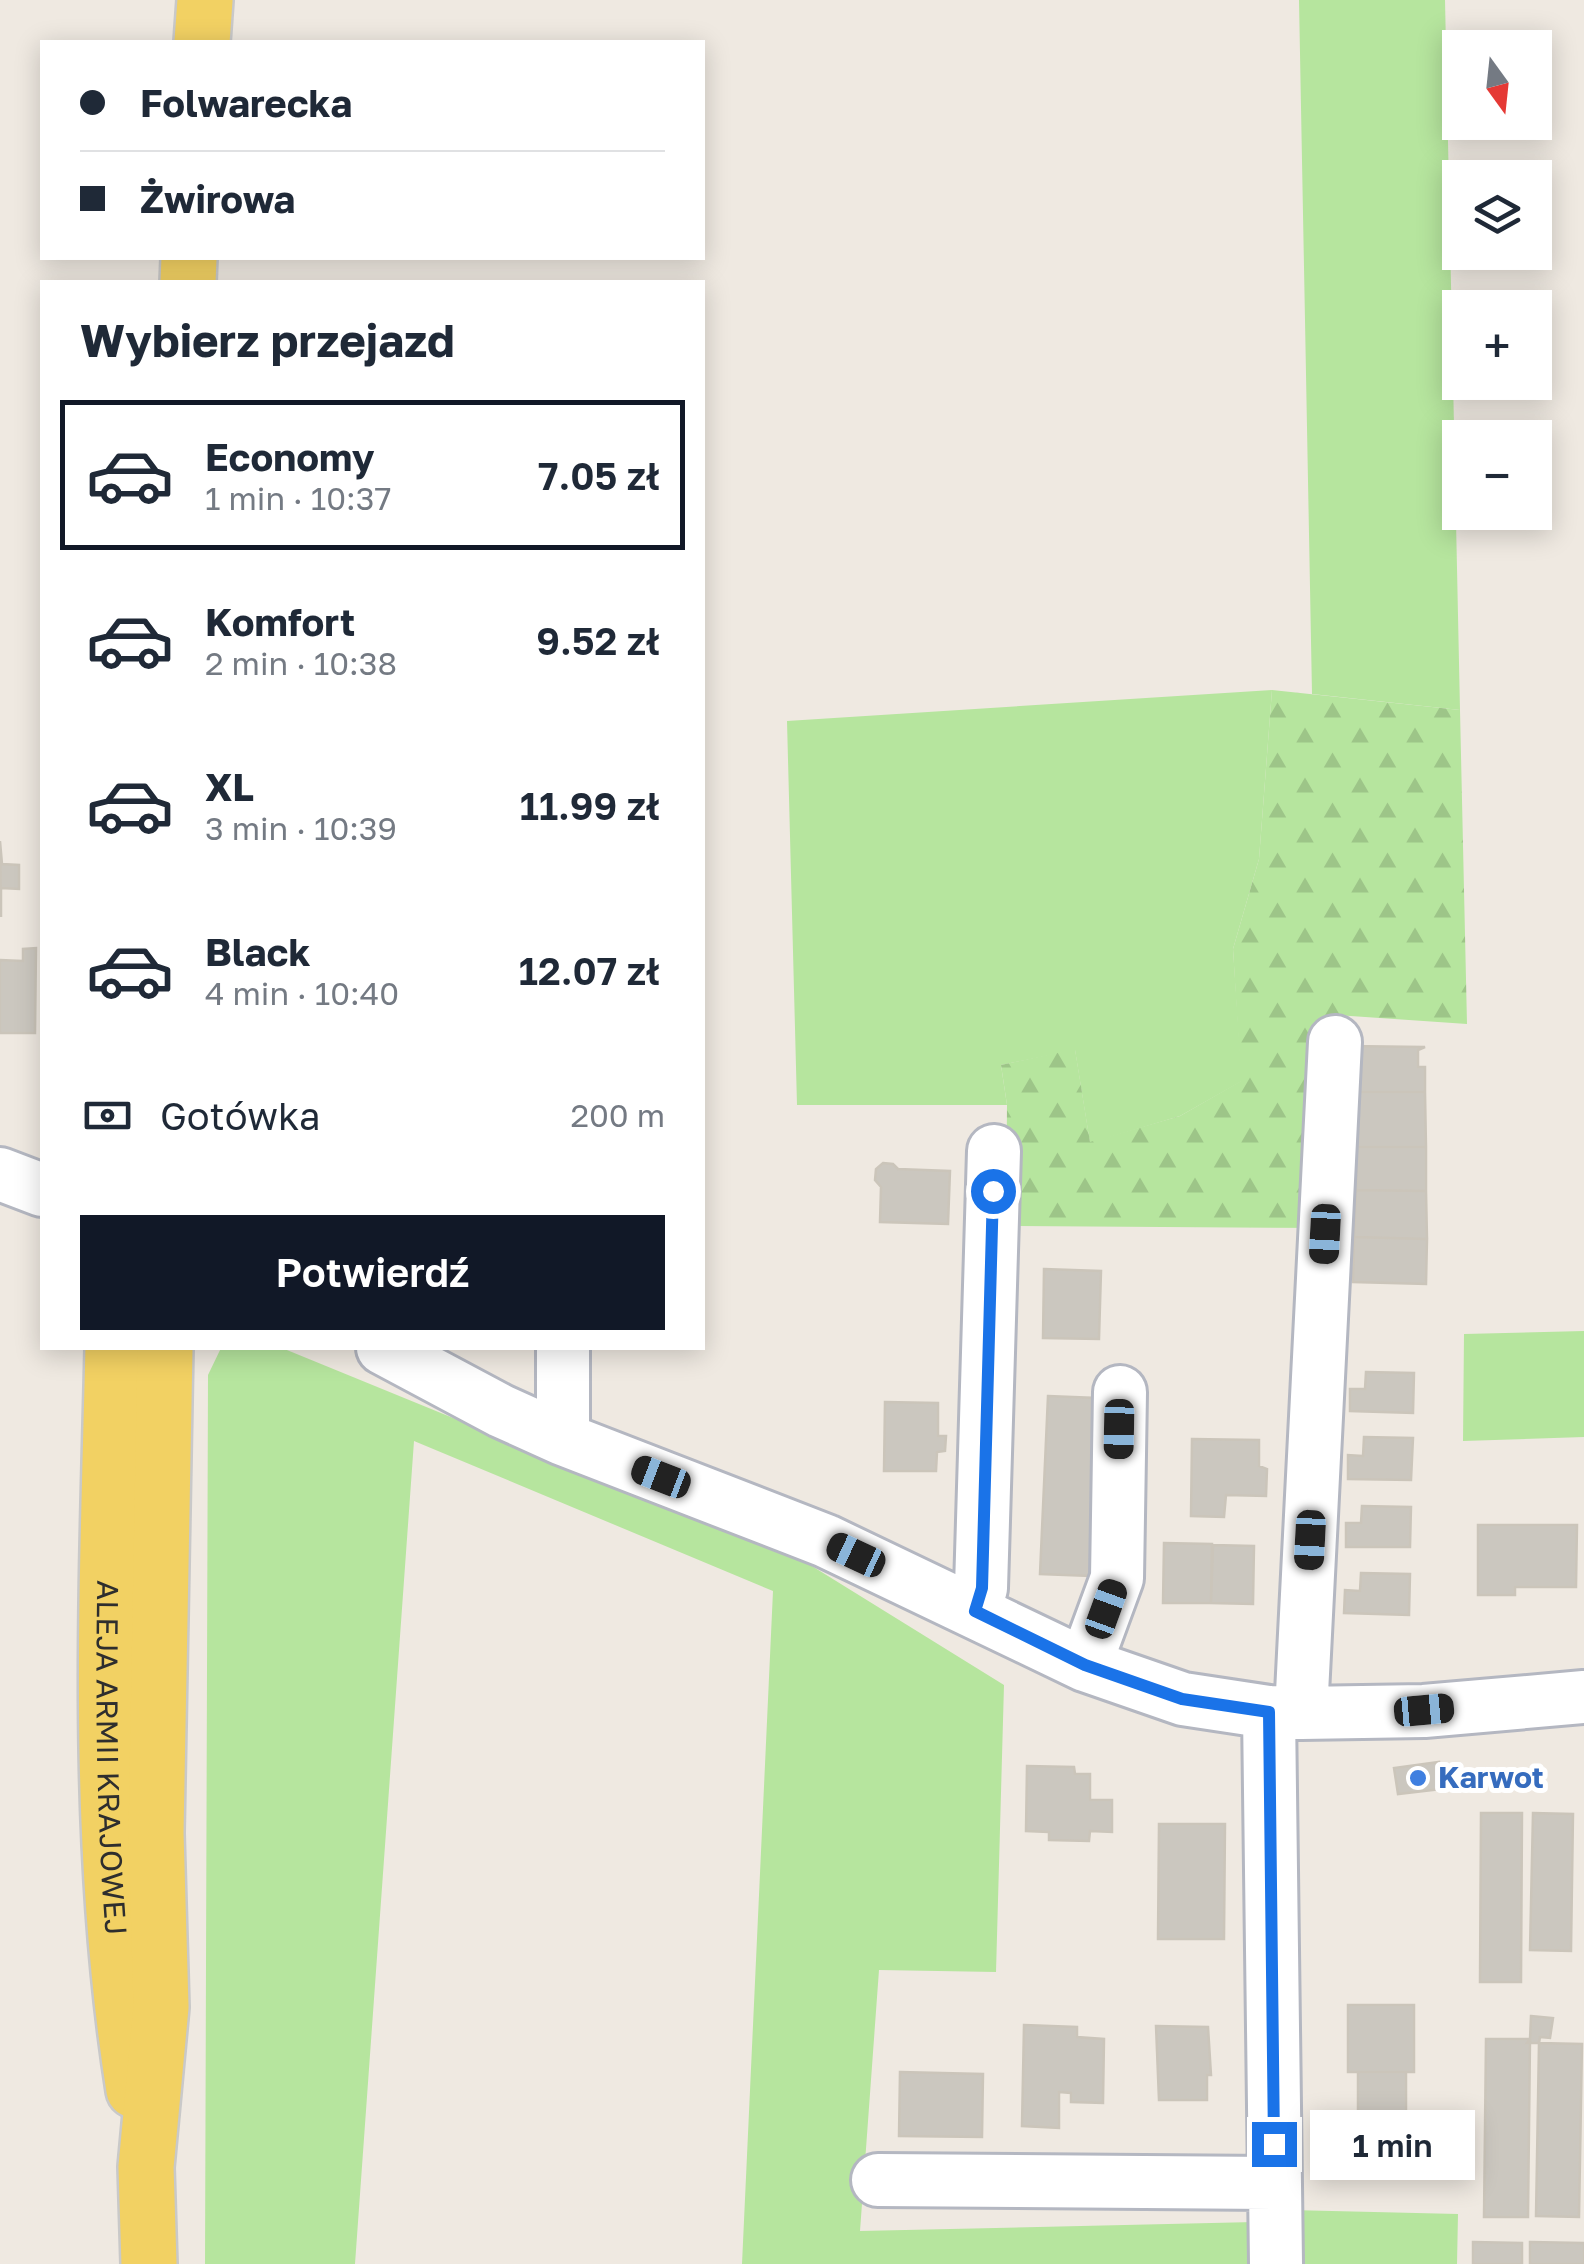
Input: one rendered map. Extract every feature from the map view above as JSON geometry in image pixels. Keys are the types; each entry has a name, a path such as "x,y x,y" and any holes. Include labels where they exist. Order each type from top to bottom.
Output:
{"main road":[{"path":"202,40 205,0"},
{"name":"ALEJA ARMII KRAJOWEJ","path":"112,1350 104,1755 121,2007 146,2167"},
{"name":"ALEJA ARMII KRAJOWEJ","path":"148,2264 146,2167 162,2007 156,1833 166,1350"}],"street":[{"path":"1276,2264 1285,1713 1335,1042"},
{"path":"975,1611 982,1588 994,1151"},
{"path":"0,1174 40,1189"},
{"path":"387,1350 563,1439 826,1541 1085,1665 1182,1699 1285,1713 1424,1710 1584,1697"},
{"path":"563,1350 563,1439"},
{"path":"1085,1665 1117,1578 1120,1392"},
{"path":"878,2180 1275,2183"}],"green space":[{"path":"1299,0 1445,0 1442,140 1448,140 1448,160 1442,160 1442,270 1451,270 1451,290 1442,290 1442,400 1453,400 1454,420 1442,420 1442,530 1456,530 1460,710 1312,694"},
{"path":"1272,690 1259,859 1233,949 1242,1081 1180,1116 1090,1143 1075,1050 1001,1065 1007,1105 797,1105 787,721"},
{"path":"1272,690 1460,710 1467,1024 1336,1015 1329,1228 1006,1226 1007,1105 1001,1065 1075,1049 1090,1142 1180,1116 1241,1081 1233,949 1259,859"},
{"path":"1584,1331 1584,1437 1463,1441 1464,1334"},
{"path":"220,1350 287,1350 807,1563 1004,1685 996,1972 879,1970 860,2231 1255,2222 1251,2264 742,2264 773,1591 414,1441 355,2264 205,2264 208,1375"},
{"path":"1290,2210 1458,2214 1457,2264 1291,2264"}],"building":[{"path":"0,841 2,864 19,865 19,889 1,888 1,917"},
{"path":"36,948 35,1033 0,1033 0,960 23,961 23,949"},
{"path":"1348,1046 1425,1047 1418,1050 1418,1067 1425,1067 1425,1092 1357,1092"},
{"path":"1357,1092 1425,1092 1426,1147 1357,1147"},
{"path":"1357,1147 1426,1147 1426,1191 1356,1190"},
{"path":"883,1163 898,1169 950,1171 948,1224 880,1222 881,1187 875,1180 876,1169"},
{"path":"1356,1190 1426,1191 1427,1239 1354,1237"},
{"path":"1354,1237 1427,1239 1426,1284 1353,1282"},
{"path":"1044,1269 1101,1271 1099,1339 1043,1338"},
{"path":"1366,1372 1414,1373 1413,1413 1350,1411 1350,1389 1365,1389"},
{"path":"1048,1396 1097,1398 1090,1576 1040,1574"},
{"path":"885,1402 938,1403 938,1436 946,1436 945,1451 937,1452 936,1471 884,1471"},
{"path":"1364,1437 1413,1438 1411,1480 1348,1479 1348,1455 1363,1456"},
{"path":"1192,1439 1259,1440 1259,1466 1267,1469 1266,1496 1226,1495 1224,1517 1191,1516"},
{"path":"1362,1506 1411,1507 1410,1547 1346,1547 1346,1523 1361,1523"},
{"path":"1478,1525 1577,1525 1576,1587 1515,1587 1515,1595 1478,1595"},
{"path":"1164,1543 1212,1544 1211,1603 1163,1603"},
{"path":"1213,1545 1254,1546 1253,1604 1211,1603"},
{"path":"1361,1573 1410,1574 1409,1615 1344,1613 1345,1590 1360,1591"},
{"name":"Karwot","path":"1439,1762 1442,1789 1398,1794 1394,1768"},
{"path":"1027,1766 1074,1767 1075,1774 1090,1774 1090,1800 1112,1800 1112,1832 1090,1831 1089,1841 1049,1840 1049,1832 1026,1831"},
{"path":"1481,1813 1522,1813 1521,1982 1480,1982"},
{"path":"1533,1813 1573,1814 1571,1951 1530,1950"},
{"path":"1159,1824 1225,1824 1224,1939 1158,1939"},
{"path":"1348,2005 1414,2005 1414,2072 1348,2072"},
{"path":"1531,2016 1553,2018 1550,2038 1540,2037 1539,2043 1527,2043"},
{"path":"1024,2025 1077,2027 1077,2037 1104,2039 1103,2103 1071,2102 1071,2093 1059,2092 1059,2128 1022,2126"},
{"path":"1156,2026 1208,2027 1211,2075 1207,2075 1207,2100 1159,2100"},
{"path":"1486,2039 1530,2039 1528,2217 1484,2217"},
{"path":"1539,2043 1582,2044 1579,2217 1536,2216"},
{"path":"900,2072 983,2074 982,2137 899,2136"},
{"path":"1358,2072 1406,2072 1406,2117 1358,2117"},
{"path":"1473,2242 1522,2243 1522,2264 1473,2264"},
{"path":"1530,2242 1584,2243 1584,2264 1530,2264"}],"place":[{"name":"Karwot","path":"1418,1778"}],"route":[{"path":"993,1191 982,1588 975,1611 1085,1665 1182,1699 1269,1712 1274,2144"}]}
